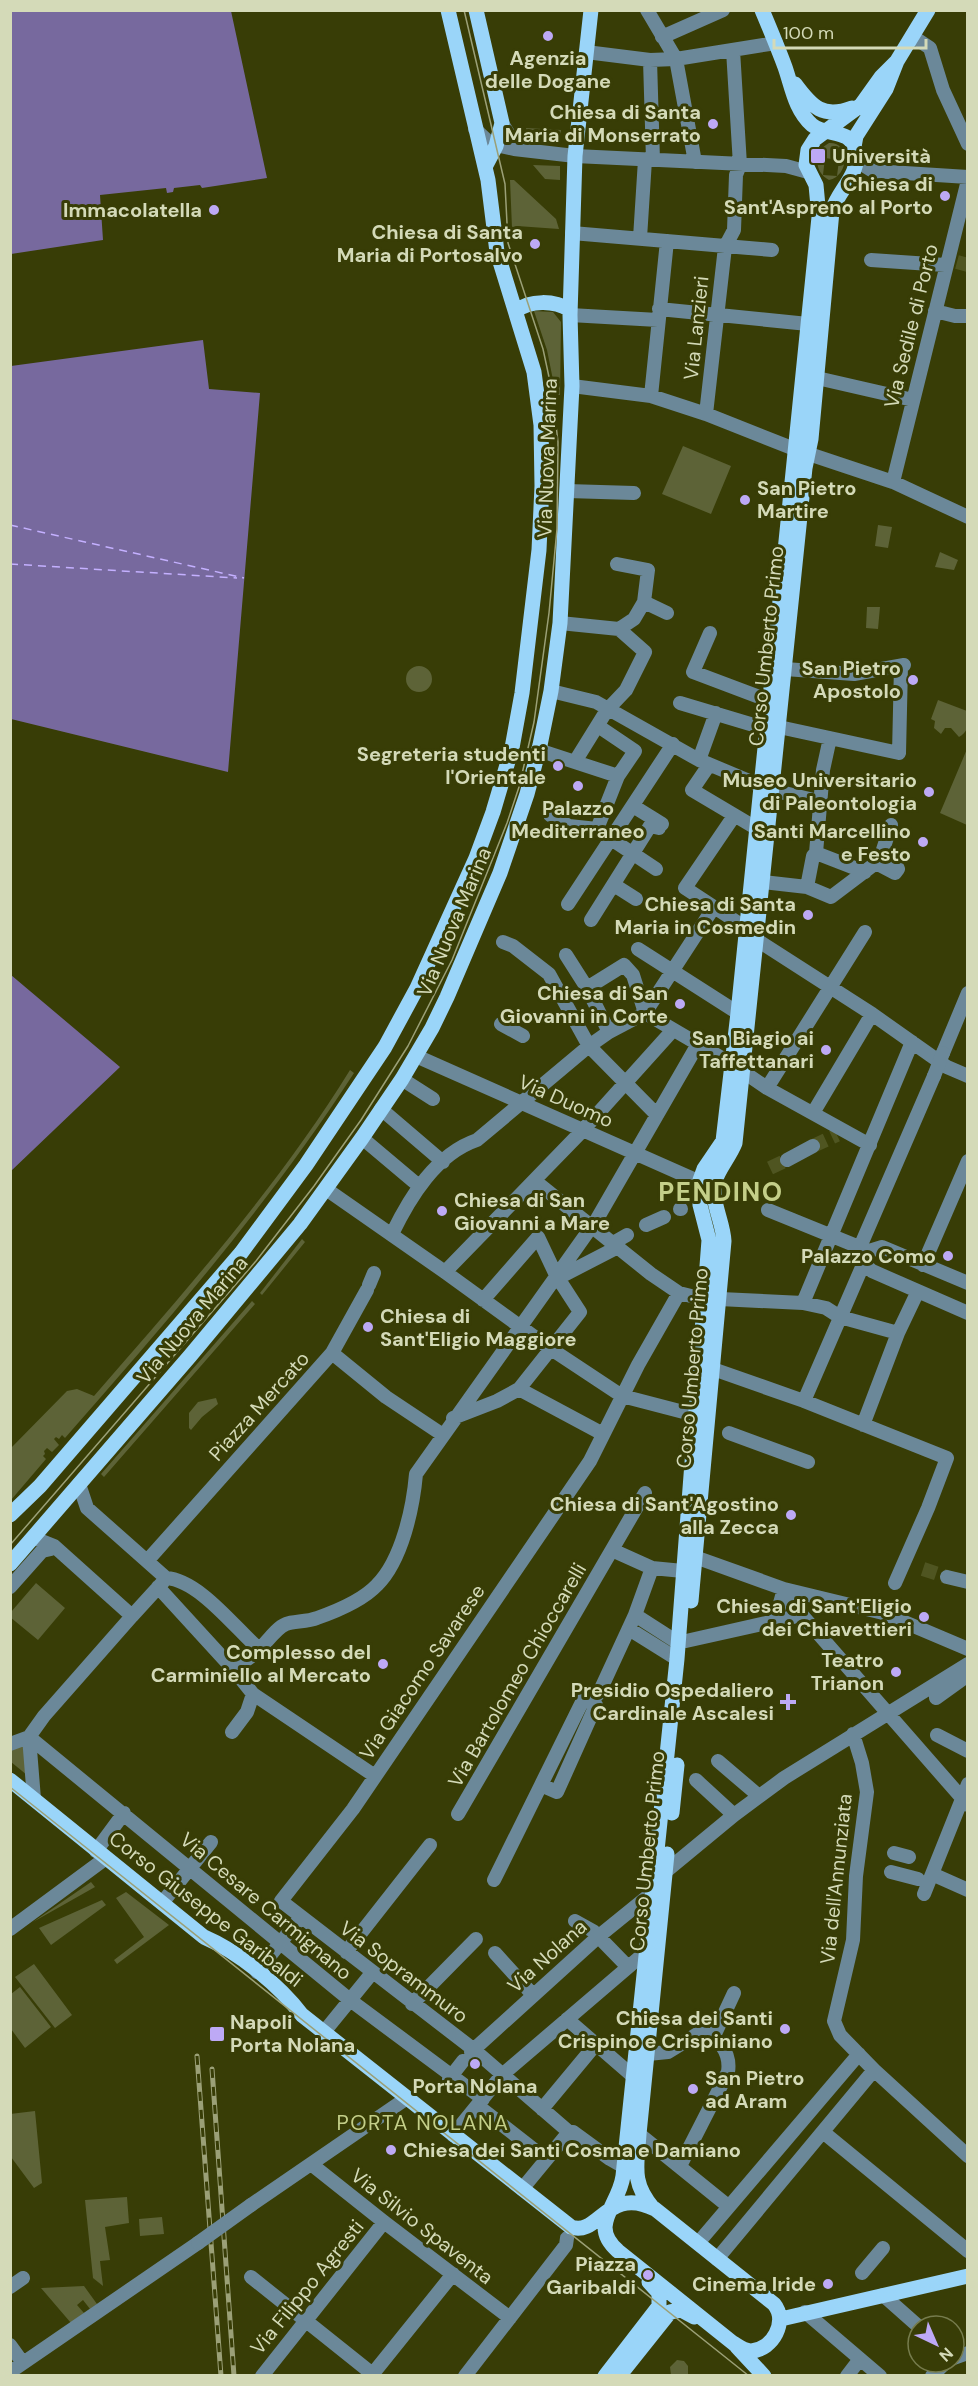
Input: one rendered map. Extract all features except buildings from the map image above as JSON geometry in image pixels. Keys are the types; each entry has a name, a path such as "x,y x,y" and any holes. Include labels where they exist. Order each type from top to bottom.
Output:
{"main road":[{"name":"Via Nuova Marina","path":"10,1515 40,1486 220,1280 283,1197 385,1047 417,988 476,858 503,781 518,720 540,532 542,463 538,397 534,372 494,239 485,167 448,10"},
{"path":"476,10 501,123 496,146 485,167"},
{"name":"Via Nuova Marina","path":"10,1564 197,1348 300,1224 326,1189 416,1056 447,997 493,890 527,794 551,691 560,624 572,386 570,312 575,156 591,10"},
{"path":"762,10 798,105 813,125 827,132 840,133 851,141 855,151"},
{"path":"820,261 834,202 854,171 856,136 886,89 897,61 928,10"},
{"path":"820,261 819,209 812,178 806,165 808,150 815,139 861,105 881,77 897,61"},
{"path":"786,69 807,101 821,110 835,113 861,105"},
{"path":"812,178 823,189 830,190 844,186"},
{"name":"Corso Umberto Primo","path":"737,1068 738,1013 763,882 766,788 773,728 785,669 802,452 808,324 820,261"},
{"name":"Corso Umberto Primo","path":"773,728 770,702 802,452 817,378 820,261"},
{"path":"516,311 529,304 538,303 560,305 570,312"},
{"name":"Corso Umberto Primo","path":"729,1142 752,934 756,828 766,788"},
{"path":"717,1240 700,1205 700,1182 704,1168 729,1142"},
{"path":"717,1240 723,1227 715,1202 714,1184 729,1142"},
{"name":"Corso Umberto Primo","path":"655,2209 640,2191 637,2179 639,2134 675,1792 683,1571 695,1415 712,1299 717,1240"},
{"name":"Corso Umberto Primo","path":"634,2264 611,2245 606,2238 604,2228 622,2182 635,2078 677,1659 695,1557 713,1369 712,1299"},
{"name":"Corso Giuseppe Garibaldi","path":"10,1780 204,1937 222,1945 257,1972 289,1998 302,2015 453,2135"},
{"path":"453,2135 574,2229 585,2228 622,2204 635,2201 655,2209 774,2304 781,2319 776,2334 763,2347 751,2351 733,2343"},
{"path":"634,2264 733,2343 764,2376"},
{"path":"605,2376 660,2303 657,2290 634,2264"},
{"path":"781,2319 968,2276"},
{"path":"619,2376 670,2312 681,2310 713,2326"}],"street":[{"path":"647,10 676,59 695,162"},
{"path":"662,37 698,15 723,10"},
{"path":"912,36 930,48 944,90 968,144"},
{"path":"586,51 650,60 676,59 776,43"},
{"name":"Via Lanzieri","path":"706,414 725,247 734,230 736,175 740,165 734,50"},
{"path":"640,238 649,160 650,60"},
{"path":"501,123 511,138 530,151"},
{"path":"475,129 485,140 496,146 530,151 575,156 786,166 812,178"},
{"path":"855,151 860,163 873,171 968,178"},
{"name":"Via Sedile di Porto","path":"893,482 935,311 950,262 968,178"},
{"path":"572,232 772,250"},
{"path":"651,396 667,241"},
{"path":"871,260 950,262"},
{"path":"935,311 955,316 968,316"},
{"path":"570,312 716,315 808,324"},
{"path":"817,378 913,400"},
{"path":"572,386 651,396 706,414 802,452 893,482 968,517"},
{"path":"567,491 634,493"},
{"path":"617,564 648,570 644,602 634,619 619,629"},
{"path":"644,602 667,614"},
{"path":"560,624 619,629 645,652 626,690 607,710 576,760"},
{"path":"710,633 693,672 770,702"},
{"path":"680,703 773,728 899,753 902,665 854,674 785,669"},
{"path":"551,691 596,702 704,763 766,788 822,802"},
{"path":"716,713 704,763 692,790 756,828"},
{"path":"592,829 618,776 635,751 598,726"},
{"path":"807,887 813,856 816,853 823,770 830,738"},
{"path":"568,904 633,806 667,741"},
{"path":"538,750 576,760 618,776"},
{"path":"591,920 650,826 660,826 633,806"},
{"path":"550,815 569,826 592,829 611,838 656,869"},
{"path":"734,816 685,888 830,988 968,1076"},
{"path":"763,882 807,887 831,897 876,863 892,873 898,872 896,863 881,856 891,825"},
{"path":"816,853 865,872"},
{"path":"614,885 636,899"},
{"path":"392,1234 419,1186 443,1162 469,1142 477,1140 589,1046 609,1032 645,1013 714,907"},
{"path":"767,1088 865,932"},
{"path":"503,942 513,946 549,974 589,1046 657,1115"},
{"path":"638,949 738,1013"},
{"path":"566,955 587,988 609,1032"},
{"path":"587,988 624,965 633,975 645,1013 767,1088 870,1145"},
{"path":"804,1401 840,1317 968,993"},
{"path":"813,1113 872,1014"},
{"path":"501,1024 523,1036"},
{"path":"445,1272 583,1131 673,1030"},
{"path":"803,1303 912,1042"},
{"path":"233,1669 286,1624 301,1623 352,1603 377,1585 390,1568 404,1534 414,1495 416,1474 453,1418 592,1226 698,1044"},
{"name":"Via Duomo","path":"416,1056 700,1182"},
{"path":"408,1083 433,1099"},
{"path":"381,1109 443,1162"},
{"path":"362,1138 419,1186"},
{"path":"787,1160 813,1146"},
{"path":"923,1264 968,1161"},
{"path":"535,1181 651,1274 679,1293 712,1299 803,1303 826,1308 840,1317 898,1333"},
{"path":"326,1189 551,1349 622,1396 695,1415"},
{"path":"768,1210 831,1235 864,1254 872,1271 968,1312"},
{"path":"646,1225 664,1217"},
{"path":"557,1277 618,1246 627,1235"},
{"path":"453,1418 497,1401 519,1389 579,1312 557,1277 538,1237 483,1300"},
{"path":"864,1254 882,1247 968,1283"},
{"path":"332,1353 370,1283"},
{"path":"863,1425 898,1333 918,1291"},
{"name":"Via Giacomo Savarese","path":"281,1901 353,1809 590,1461 622,1396 679,1293"},
{"name":"Piazza Mercato","path":"147,1561 332,1353 386,1397 443,1435"},
{"path":"713,1369 804,1401 947,1458 896,1581"},
{"path":"519,1389 603,1434"},
{"path":"729,1433 808,1462"},
{"path":"79,1484 87,1508 147,1561 181,1610 253,1694 375,1776"},
{"name":"Via Bartolomeo Chioccarelli","path":"458,1814 645,1493"},
{"path":"34,1538 54,1546 132,1616"},
{"path":"10,1587 42,1551 51,1549"},
{"path":"612,1551 652,1568 683,1571"},
{"path":"695,1557 784,1589 881,1617 968,1649"},
{"path":"494,1880 541,1785 557,1792 596,1705 590,1702 599,1693 629,1629 652,1568"},
{"path":"947,1577 968,1582"},
{"path":"10,1744 29,1737 44,1716 162,1582 180,1580 198,1592 259,1649"},
{"path":"784,1589 802,1615 964,1802"},
{"path":"775,1621 784,1589"},
{"path":"881,1617 888,1600"},
{"path":"635,1615 682,1641 802,1615"},
{"path":"629,1629 677,1659"},
{"path":"665,1872 734,1815 784,1778 968,1664"},
{"path":"936,1698 968,1675"},
{"path":"232,1732 247,1713 253,1694"},
{"name":"Via dell'Annunziata","path":"853,1734 862,1763 867,1792 856,1876 853,1940 834,2021 840,2036 860,2054"},
{"path":"937,1735 968,1751"},
{"path":"29,1737 34,1799"},
{"name":"Via Cesare Carmignano","path":"29,1737 191,1868 280,1944 481,2102 546,2160"},
{"path":"718,1761 759,1796"},
{"path":"696,1780 734,1815"},
{"path":"924,1894 964,1802 968,1784"},
{"path":"10,1929 101,1854 124,1813"},
{"path":"162,1903 211,1842"},
{"path":"346,1952 430,1845"},
{"path":"894,1853 909,1857"},
{"path":"891,1872 918,1879"},
{"path":"932,1874 968,1890"},
{"name":"Via Nolana","path":"450,2077 469,2054 533,1995 599,1936 652,1893"},
{"name":"Via Soprammuro","path":"281,1901 412,2004 469,2054 502,2074 569,2132 573,2132 624,2167"},
{"path":"257,1972 301,1917"},
{"path":"575,1921 593,1930 627,1966"},
{"path":"412,2004 476,1939"},
{"path":"453,2135 502,2074 647,1951"},
{"path":"495,1953 533,1995"},
{"path":"324,2032 372,1973"},
{"path":"713,2038 734,1993"},
{"path":"567,2019 635,2078"},
{"path":"648,2054 668,2052 696,2034 704,2034 713,2038 726,2052 729,2061 728,2072 680,2166"},
{"path":"542,2109 596,2044"},
{"path":"698,2243 860,2054 874,2070 968,2156"},
{"path":"717,2259 874,2070"},
{"path":"10,2372 407,2098"},
{"path":"522,2189 569,2132"},
{"path":"823,2132 963,2247 968,2231"},
{"path":"639,2134 728,2206"},
{"name":"Via Silvio Spaventa","path":"311,2164 510,2318"},
{"name":"Via Filippo Agresti","path":"262,2376 384,2222"},
{"path":"465,2376 566,2245 567,2238"},
{"path":"862,2273 883,2248"},
{"path":"251,2277 373,2375 453,2274"},
{"path":"10,2287 23,2278"},
{"path":"883,2295 906,2315"},
{"path":"805,2312 880,2376"},
{"path":"10,2345 23,2363"},
{"path":"847,2376 860,2359"}],"green space":[{"path":"526,128 561,130 560,137 528,136"},
{"path":"829,143 836,144 844,153 844,166 837,176 839,160 825,158 823,175 817,162 820,151"},
{"path":"533,165 560,166 560,180 545,179"},
{"path":"823,175 837,176 829,180"},
{"path":"510,180 514,180 556,219 559,229 517,226 512,228"},
{"path":"534,311 553,312 561,322 560,395 556,395 547,350"},
{"path":"683,446 731,466 711,514 662,494"},
{"path":"878,525 892,527 888,548 875,546"},
{"path":"940,552 958,560 954,570 935,567"},
{"path":"867,607 880,607 878,629 866,628"},
{"path":"419,666 428,670 432,679 428,688 419,692 410,688 406,679 410,670"},
{"path":"938,700 967,711 967,729 963,735 959,737 951,728 945,728 941,734 934,728 935,721 931,719"},
{"path":"967,749 967,825 940,813"},
{"path":"350,1070 354,1073 321,1121 216,1261 65,1438 62,1435 59,1439 56,1437 54,1439 59,1445 52,1452 47,1448 44,1451 43,1456 46,1459 11,1500 11,1448 67,1391 77,1389 94,1396 229,1238 292,1156"},
{"path":"302,1239 305,1242 262,1295 260,1293"},
{"path":"252,1301 255,1304 104,1477 101,1474"},
{"path":"216,1398 218,1404 191,1430 189,1413 198,1402"},
{"path":"36,1583 65,1608 38,1640 10,1617 11,1612"},
{"path":"23,1744 27,1775 11,1762 11,1749"},
{"path":"91,1882 95,1887 33,1922"},
{"path":"126,1892 169,1925 117,1964 114,1960 144,1937 116,1898"},
{"path":"102,1900 106,1905 51,1945 39,1928"},
{"path":"34,1964 72,2015 55,2028 15,1977"},
{"path":"20,1987 51,2027 25,2048 11,2029 11,1994"},
{"path":"35,2111 42,2183 34,2188 11,2157 10,2114"},
{"path":"127,2197 129,2223 105,2227 110,2260 100,2261 103,2286 93,2278 85,2200"},
{"path":"162,2217 164,2234 140,2236 139,2219"},
{"path":"84,2286 97,2304 90,2309 83,2300 77,2305 84,2313 71,2323 41,2288"},
{"path":"677,2360 684,2361 688,2366 688,2375 671,2375 670,2367"}],"shaded area":[{"path":"11,10 231,11 267,178 202,188 200,185 174,188 173,192 167,193 166,188 100,195 103,240 11,254"},
{"path":"203,340 209,389 260,393 228,772 11,719 11,366"},
{"path":"11,975 120,1067 11,1171"}],"ferry route":[{"path":"10,525 244,578"},
{"path":"10,564 237,578"}],"tunnel":[{"path":"957,262 968,265"},
{"path":"813,1146 837,1135"},
{"path":"770,1168 787,1160"},
{"path":"923,1569 947,1577"}],"tram line":[{"path":"10,1545 256,1261 361,1120 408,1046 452,960 507,823 519,787 534,722 549,613 557,529 558,442 552,391 543,349 508,243 505,184 464,10"},
{"path":"10,1787 749,2376"}],"railway":[{"path":"197,2056 221,2376"},
{"path":"212,2069 234,2376"}],"place":[{"name":"Agenzia delle Dogane","path":"548,36"},
{"name":"Chiesa di Santa Maria di Monserrato","path":"713,124"},
{"name":"Università","path":"818,156"},
{"name":"Chiesa di Sant'Aspreno al Porto","path":"945,196"},
{"name":"Immacolatella","path":"214,210"},
{"name":"Chiesa di Santa Maria di Portosalvo","path":"535,244"},
{"name":"San Pietro Martire","path":"745,500"},
{"name":"San Pietro Apostolo","path":"913,680"},
{"name":"Segreteria studenti l'Orientale","path":"558,766"},
{"name":"Palazzo Mediterraneo","path":"578,786"},
{"name":"Museo Universitario di Paleontologia","path":"929,792"},
{"name":"Santi Marcellino e Festo","path":"923,842"},
{"name":"Chiesa di Santa Maria in Cosmedin","path":"808,915"},
{"name":"Chiesa di San Giovanni in Corte","path":"680,1004"},
{"name":"San Biagio ai Taffettanari","path":"826,1050"},
{"name":"Chiesa di San Giovanni a Mare","path":"442,1211"},
{"name":"Palazzo Como","path":"948,1256"},
{"name":"Chiesa di Sant'Eligio Maggiore","path":"368,1327"},
{"name":"Chiesa di Sant'Agostino alla Zecca","path":"791,1515"},
{"name":"Chiesa di Sant'Eligio dei Chiavettieri","path":"924,1617"},
{"name":"Complesso del Carminiello al Mercato","path":"383,1664"},
{"name":"Teatro Trianon","path":"896,1672"},
{"name":"Presidio Ospedaliero Cardinale Ascalesi","path":"788,1702"},
{"name":"Chiesa dei Santi Crispino e Crispiniano","path":"785,2029"},
{"name":"Napoli Porta Nolana","path":"217,2034"},
{"name":"Porta Nolana","path":"475,2064"},
{"name":"San Pietro ad Aram","path":"693,2089"},
{"name":"Chiesa dei Santi Cosma e Damiano","path":"391,2150"},
{"name":"Piazza Garibaldi","path":"648,2275"},
{"name":"Cinema Iride","path":"828,2284"}],"district":[{"name":"PENDINO","path":"721,1192"},
{"name":"PORTA NOLANA","path":"423,2123"}]}
